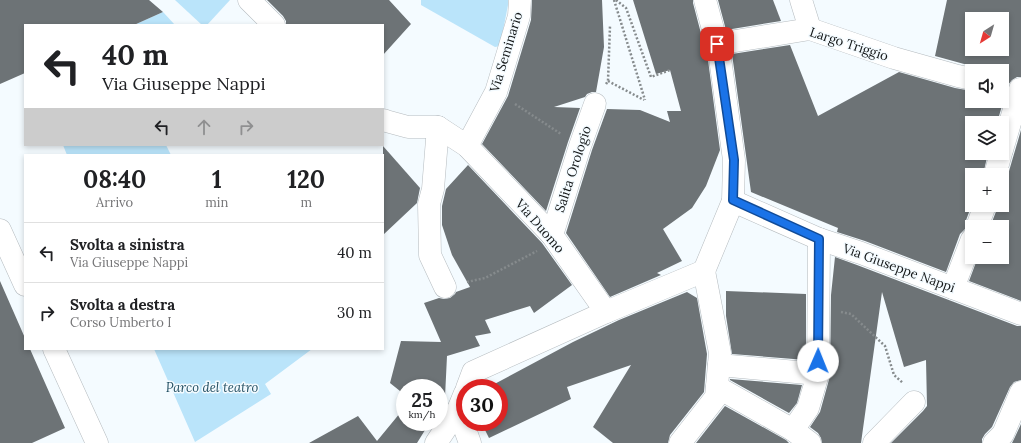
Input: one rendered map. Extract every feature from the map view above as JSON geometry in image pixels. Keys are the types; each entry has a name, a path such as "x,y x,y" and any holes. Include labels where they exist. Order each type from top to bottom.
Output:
{"street":[{"path":"249,0 273,24"},
{"name":"Via Seminario","path":"467,146 496,92 519,16 520,0"},
{"path":"680,443 716,397 720,353 704,271 733,200 734,160 717,44 705,0"},
{"path":"801,0 810,29"},
{"name":"Largo Triggio","path":"717,44 810,29 886,63 965,78"},
{"path":"1009,116 1014,88"},
{"name":"Salita Orologio","path":"552,235 595,104"},
{"path":"384,120 408,127 438,127 433,189 429,204 430,256 445,287"},
{"name":"Via Duomo","path":"438,127 467,146 552,235 606,312"},
{"name":"Via Giuseppe Nappi","path":"733,200 819,239 861,253 1021,314"},
{"path":"0,230 24,283"},
{"path":"793,430 808,408 818,374 819,239"},
{"path":"952,288 965,256"},
{"path":"470,379 473,372 606,312 704,271"},
{"path":"54,350 97,443"},
{"path":"719,365 818,374"},
{"path":"717,387 793,430 810,443"},
{"path":"994,443 1003,434 1021,392"},
{"path":"874,443 914,402"},
{"path":"436,443 456,411"},
{"path":"468,431 470,443"}],"path":[{"path":"615,0 626,8 651,77 670,70"},
{"path":"608,81 644,100 615,0"},
{"path":"595,104 608,81 610,26"},
{"path":"496,92 580,146"},
{"path":"445,287 485,278 548,245 552,235"},
{"path":"819,308 851,314 885,346 894,375 915,392 914,402"}],"green space":[{"path":"175,0 230,0 208,24 201,24"},
{"path":"421,0 508,0 500,46 495,47 421,5"},
{"path":"163,12 174,24 136,24"},
{"path":"63,146 166,146 170,154 67,154"},
{"name":"Parco del teatro","path":"154,350 311,350 265,384 271,394 195,442"}],"building":[{"path":"0,0 149,0 163,12 136,24 24,24 24,73 0,84"},
{"path":"267,0 389,0 411,24 384,54 384,24 286,24 283,16"},
{"path":"532,0 602,0 604,47 596,92 592,92 587,94 585,97 554,107 580,108 546,211 482,144 508,96 531,20"},
{"path":"633,0 693,0 708,60 720,150 706,186 692,208 663,229 682,261 657,273 661,275 610,297 566,233 592,150 607,109 640,110 670,122 667,111 681,111 670,70 656,74"},
{"path":"718,0 773,0 781,21 726,30"},
{"path":"947,0 1021,0 1021,77 1017,77 1009,84 1009,64 965,64 935,56"},
{"path":"790,45 818,116 899,72 965,90 965,108 1001,108 999,116 965,116 965,160 986,160 985,168 965,168 965,212 969,212 965,220 965,229 960,234 946,272 837,232 838,228 751,192 732,54"},
{"path":"1021,130 1021,301 969,281 975,264 1009,264 1009,220 993,220 996,212 1009,212 1009,171"},
{"path":"383,146 420,188 417,203 384,234 384,154"},
{"path":"468,165 542,243 572,285 534,313 530,306 485,320 491,333 475,336 480,346 447,356 446,379 396,379 396,388 390,383 401,341 441,342 424,303 439,298 450,298 456,292 470,287 452,255 442,225 442,206 446,189"},
{"path":"835,257 1017,326 1021,326 1021,380 1014,382 1010,387 992,427 982,439 982,443 891,443 927,406 926,360 904,367 882,292 861,443 822,443 818,433 810,427 820,412 830,376 831,295"},
{"path":"0,281 24,336 24,350 30,350 65,428 32,443 0,443"},
{"path":"726,291 806,294 806,360 732,354 726,316"},
{"path":"687,292 697,298 707,354 704,392 670,435 668,443 613,443 593,427 631,365 567,387 571,399 508,429 508,379 504,379 573,342 619,320"},
{"path":"730,379 802,385 797,403 789,413"},
{"path":"725,406 786,440 789,443 696,443"},
{"path":"358,416 377,441 396,418 396,431 424,431 417,443 309,443"},
{"path":"1021,424 1021,443 1012,443 1014,439"},
{"path":"486,431 504,431 489,438"}],"route":[{"path":"717,44 734,160 733,200 819,239 818,361"}]}
